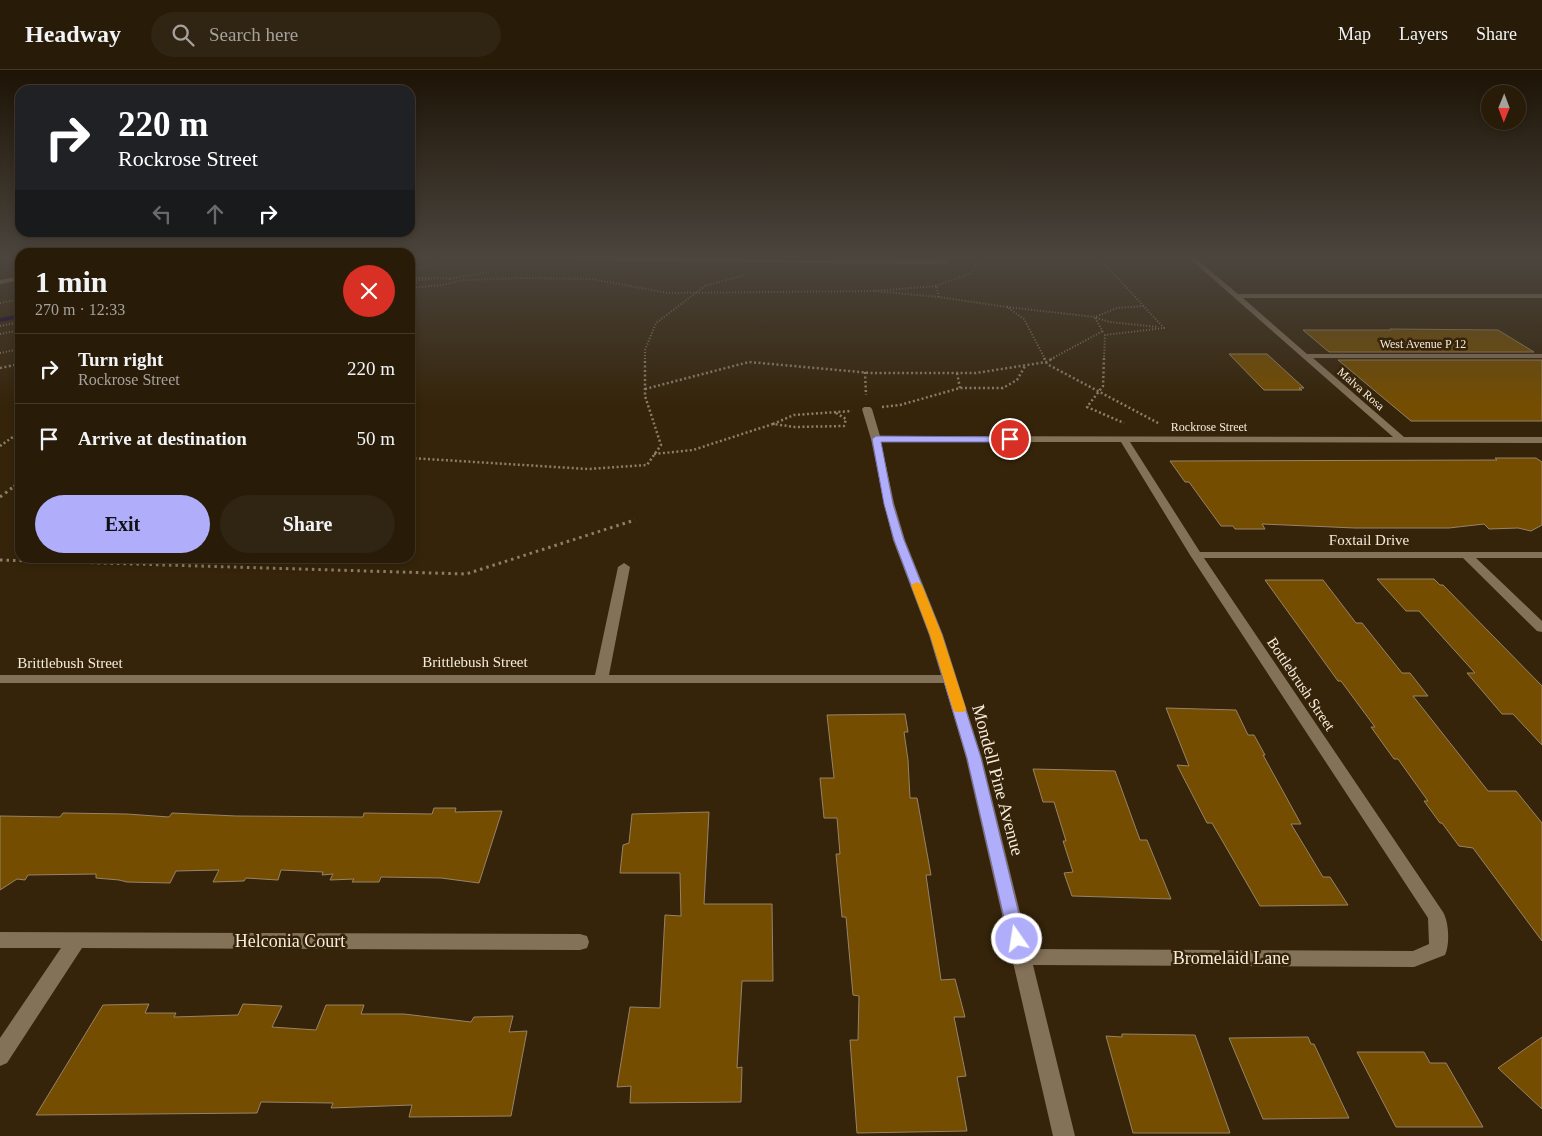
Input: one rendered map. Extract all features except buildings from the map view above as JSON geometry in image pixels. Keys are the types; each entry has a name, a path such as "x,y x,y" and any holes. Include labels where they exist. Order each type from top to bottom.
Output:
{"street":[{"name":"Malva Rosa","path":"1248,307 1402,440"},
{"name":"West Avenue P 12","path":"1305,356 1542,356"},
{"name":"Mondell Pine Avenue","path":"867,409 876,439 888,504 899,540 936,635 974,758 1064,1136"},
{"name":"Rockrose Street","path":"876,439 1542,440"},
{"name":"Bottlebrush Street","path":"1124,440 1196,555 1437,917 1438,948"},
{"path":"1465,554 1542,628"},
{"name":"Foxtail Drive","path":"1196,555 1542,554"},
{"path":"602,678 624,567"},
{"name":"Brittlebush Street","path":"0,679 950,679"},
{"name":"Helconia Court","path":"0,940 580,942"},
{"path":"0,1056 76,940"},
{"name":"Bromelaid Lane","path":"1022,957 1414,959 1438,948"}],"path":[{"path":"415,458 588,469 647,465 661,445 645,396 646,350 656,323 677,307"},
{"path":"1007,307 1095,317 1110,322 1164,328"},
{"path":"1007,307 1024,319 1046,362 1164,426 1176,440"},
{"path":"1095,317 1117,308 1134,307"},
{"path":"1145,307 1164,328"},
{"path":"1095,317 1105,335 1103,386 1087,407 1126,424"},
{"path":"0,326 15,323"},
{"path":"1105,335 1164,328"},
{"path":"0,334 15,331"},
{"path":"645,389 749,362 865,372 976,373 1046,362 1103,331"},
{"path":"0,353 15,350"},
{"path":"0,368 15,365"},
{"path":"654,454 693,450 773,424 794,415 836,413 900,405 960,388 1003,388 1017,380 1025,365"},
{"path":"865,372 867,409"},
{"path":"956,373 960,388"},
{"path":"773,424 795,427 844,426 846,419 836,413"},
{"path":"0,446 15,436"},
{"path":"0,496 15,486"},
{"path":"100,563 466,574 635,520"},
{"path":"0,560 15,560"}],"waterway":[{"path":"0,320 15,317"}],"slow traffic":[{"path":"917,585 936,635 959,709"}],"route":[{"path":"1010,439 876,439 888,504 899,540 936,635 974,758 1017,939"}]}
